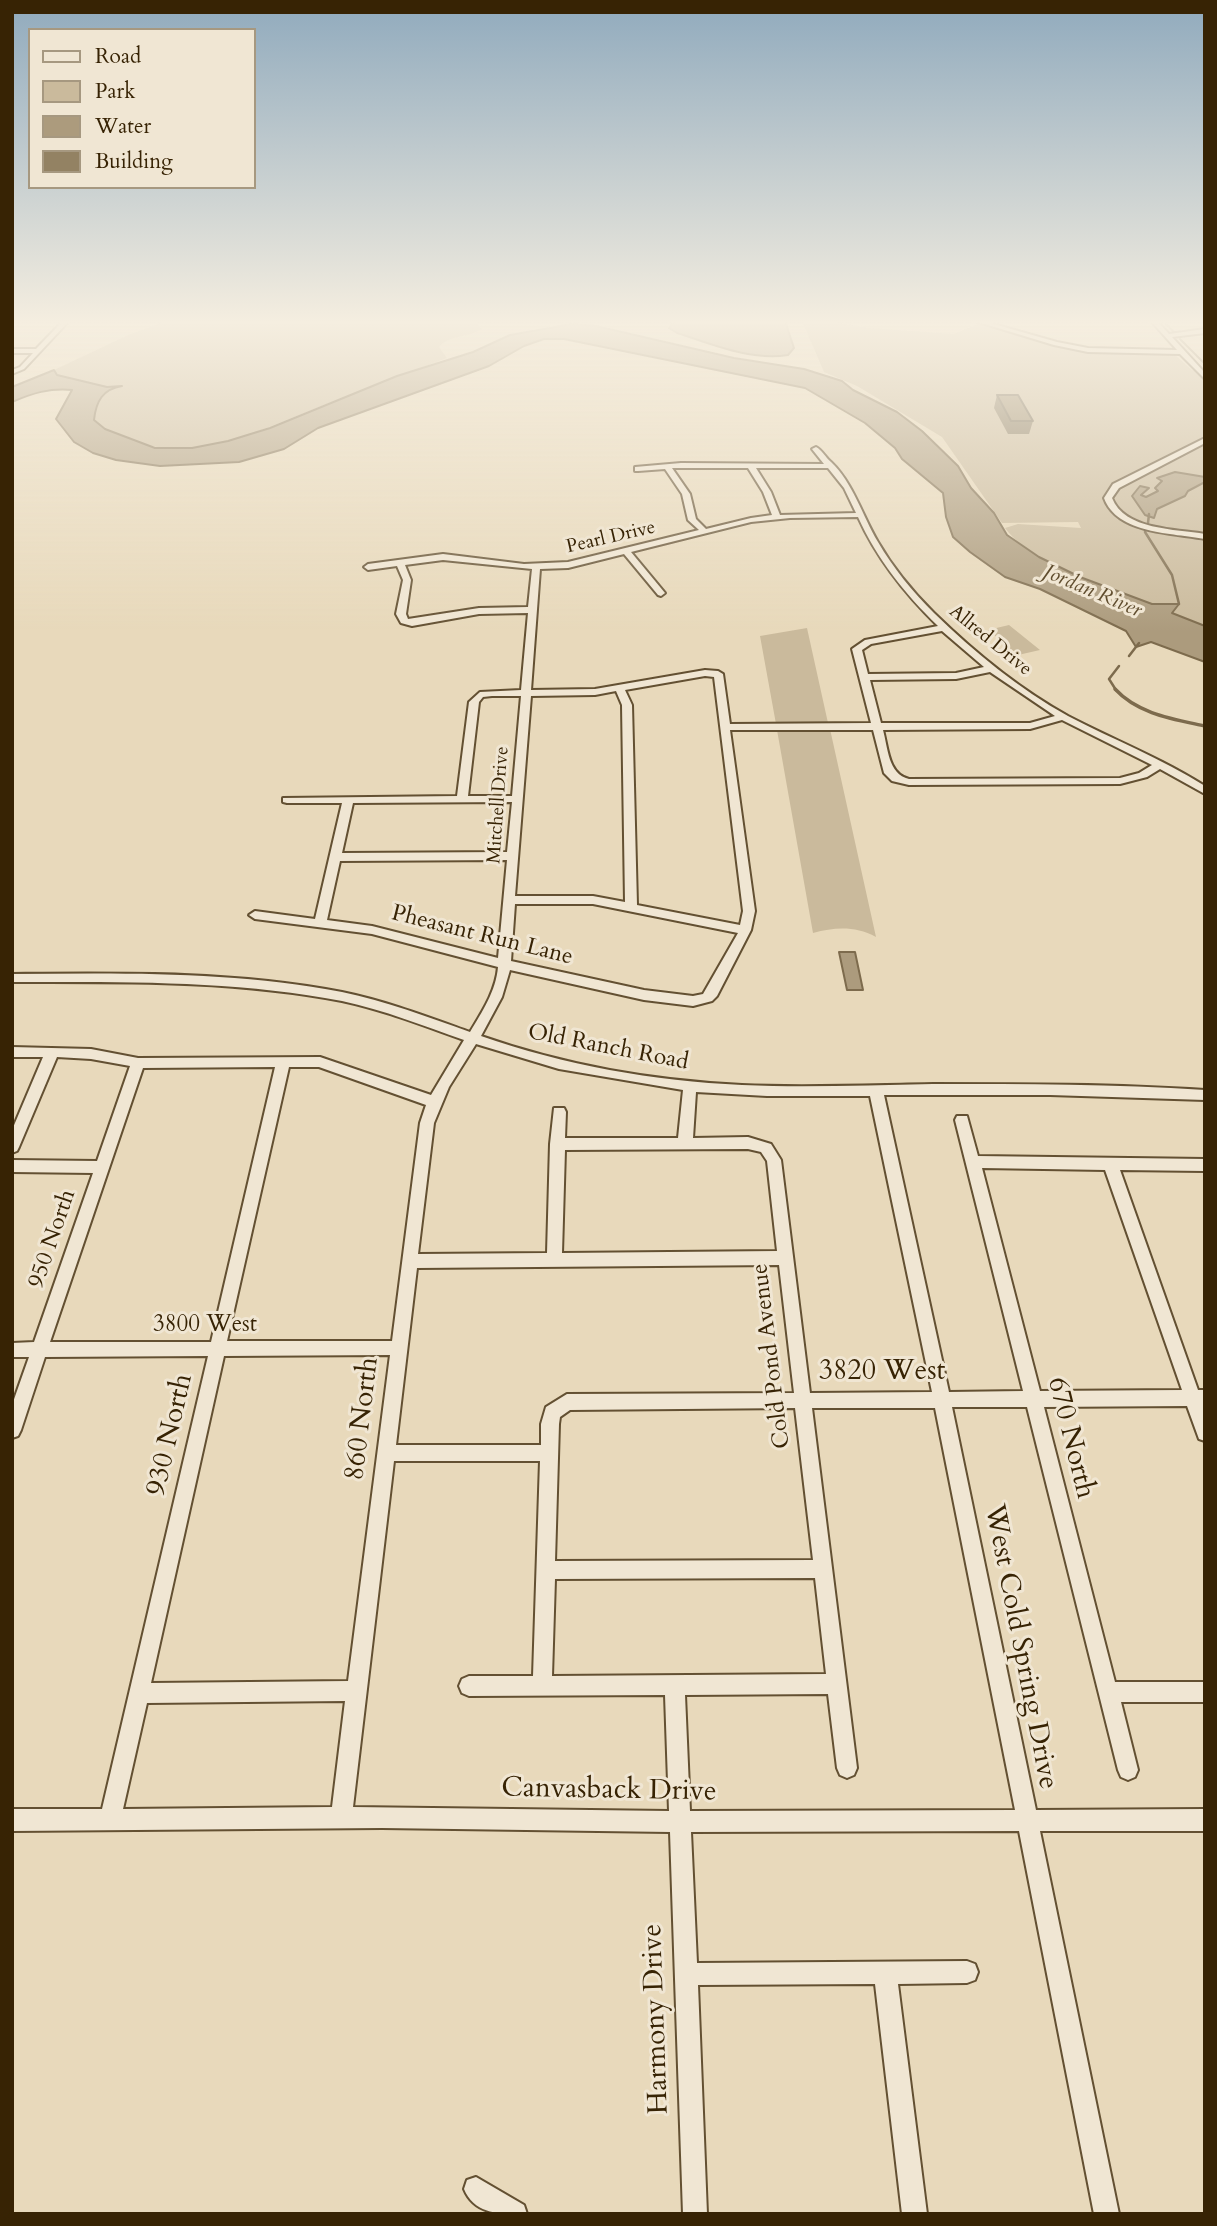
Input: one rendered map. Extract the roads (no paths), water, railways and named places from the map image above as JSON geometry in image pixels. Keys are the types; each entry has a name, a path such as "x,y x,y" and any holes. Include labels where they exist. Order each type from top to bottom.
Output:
{"street":[{"path":"1205,440 1116,486 1108,498 1110,508 1128,521 1205,537"},
{"name":"Allred Drive","path":"816,449 852,494 873,541 895,574 944,628 991,669 1063,717 1160,764 1205,792"},
{"path":"638,469 750,465 832,466"},
{"path":"750,465 767,492 776,516"},
{"path":"668,467 685,494 691,518 704,531"},
{"name":"Pearl Drive","path":"368,567 451,557 536,567 577,564 704,531 776,516 861,515"},
{"path":"627,552 661,593"},
{"path":"401,564 407,580 401,618 407,627 479,611 531,610"},
{"name":"Mitchell Drive","path":"472,1038 498,996 505,965 536,567"},
{"path":"944,628 861,645 857,651 889,773 896,779 909,782 1120,781 1143,775 1160,764"},
{"path":"863,677 956,676 991,669"},
{"path":"462,799 474,702 480,695 595,692 705,673 718,674 749,902 745,930 593,900 510,900"},
{"path":"620,689 627,705 631,907"},
{"path":"726,727 1030,726 1063,717"},
{"path":"287,800 517,799"},
{"path":"321,922 348,800"},
{"path":"335,857 513,856"},
{"name":"Pheasant Run Lane","path":"255,915 321,922 399,936 505,965 644,995 699,1000 712,993 745,930"},
{"name":"Old Ranch Road","path":"12,978 181,978 278,986 382,1007 540,1060 634,1079 691,1086 795,1091 1122,1091 1205,1095"},
{"name":"860 North","path":"341,1817 425,1134 434,1102 472,1038"},
{"path":"12,1052 84,1052 138,1063 328,1063 434,1102"},
{"path":"12,1147 52,1052"},
{"name":"930 North","path":"110,1820 283,1062"},
{"name":"950 North","path":"12,1430 138,1063"},
{"path":"685,1143 691,1086"},
{"name":"West Cold Spring Drive","path":"876,1091 942,1399 1107,2214"},
{"path":"554,1260 559,1111"},
{"name":"670 North","path":"962,1120 1128,1770"},
{"name":"Cold Pond Avenue","path":"557,1144 748,1143 757,1144 770,1153 774,1160 846,1768"},
{"path":"973,1162 1205,1166"},
{"path":"1110,1163 1199,1398 1205,1433"},
{"path":"12,1166 101,1167"},
{"path":"410,1261 785,1258"},
{"name":"3800 West","path":"12,1350 398,1348"},
{"name":"3820 West","path":"549,1452 552,1413 560,1405 575,1401 1199,1398"},
{"path":"386,1453 549,1452 542,1686"},
{"path":"545,1570 822,1569"},
{"path":"469,1686 836,1684"},
{"name":"Harmony Drive","path":"675,1685 695,2214"},
{"path":"139,1693 356,1691"},
{"path":"1108,1692 1205,1692"},
{"name":"Canvasback Drive","path":"12,1820 341,1817 680,1822 1205,1820"},
{"path":"885,1972 915,2214"},
{"path":"686,1974 967,1972"},
{"path":"476,2189 515,2214"}],"water":[{"path":"61,425 100,425 155,448 192,448 228,441 278,425 327,425 284,449 239,462 160,466 116,460 93,453 74,442"},
{"name":"Jordan River","path":"867,425 914,425 922,431 958,466 971,488 994,513 1007,535 1039,557 1080,577 1152,604 1179,604 1172,613 1205,626 1205,662 1151,642 1136,647 1126,631 1040,589 1005,577 953,537 946,517 943,493 902,459 895,448"},
{"path":"1175,472 1205,477 1205,482 1188,491 1185,496 1157,509 1154,518 1145,515 1132,496 1140,486 1149,488 1141,495 1146,497 1158,491 1155,488 1162,481 1157,478"},
{"path":"839,952 855,952 863,990 847,990"}],"waterway":[{"path":"1148,523 1149,514"},
{"path":"1146,528 1145,532 1172,575 1179,604"},
{"path":"1129,656 1139,643"},
{"path":"1116,690 1109,679 1119,666"},
{"path":"1116,690 1145,710 1205,726"}]}
